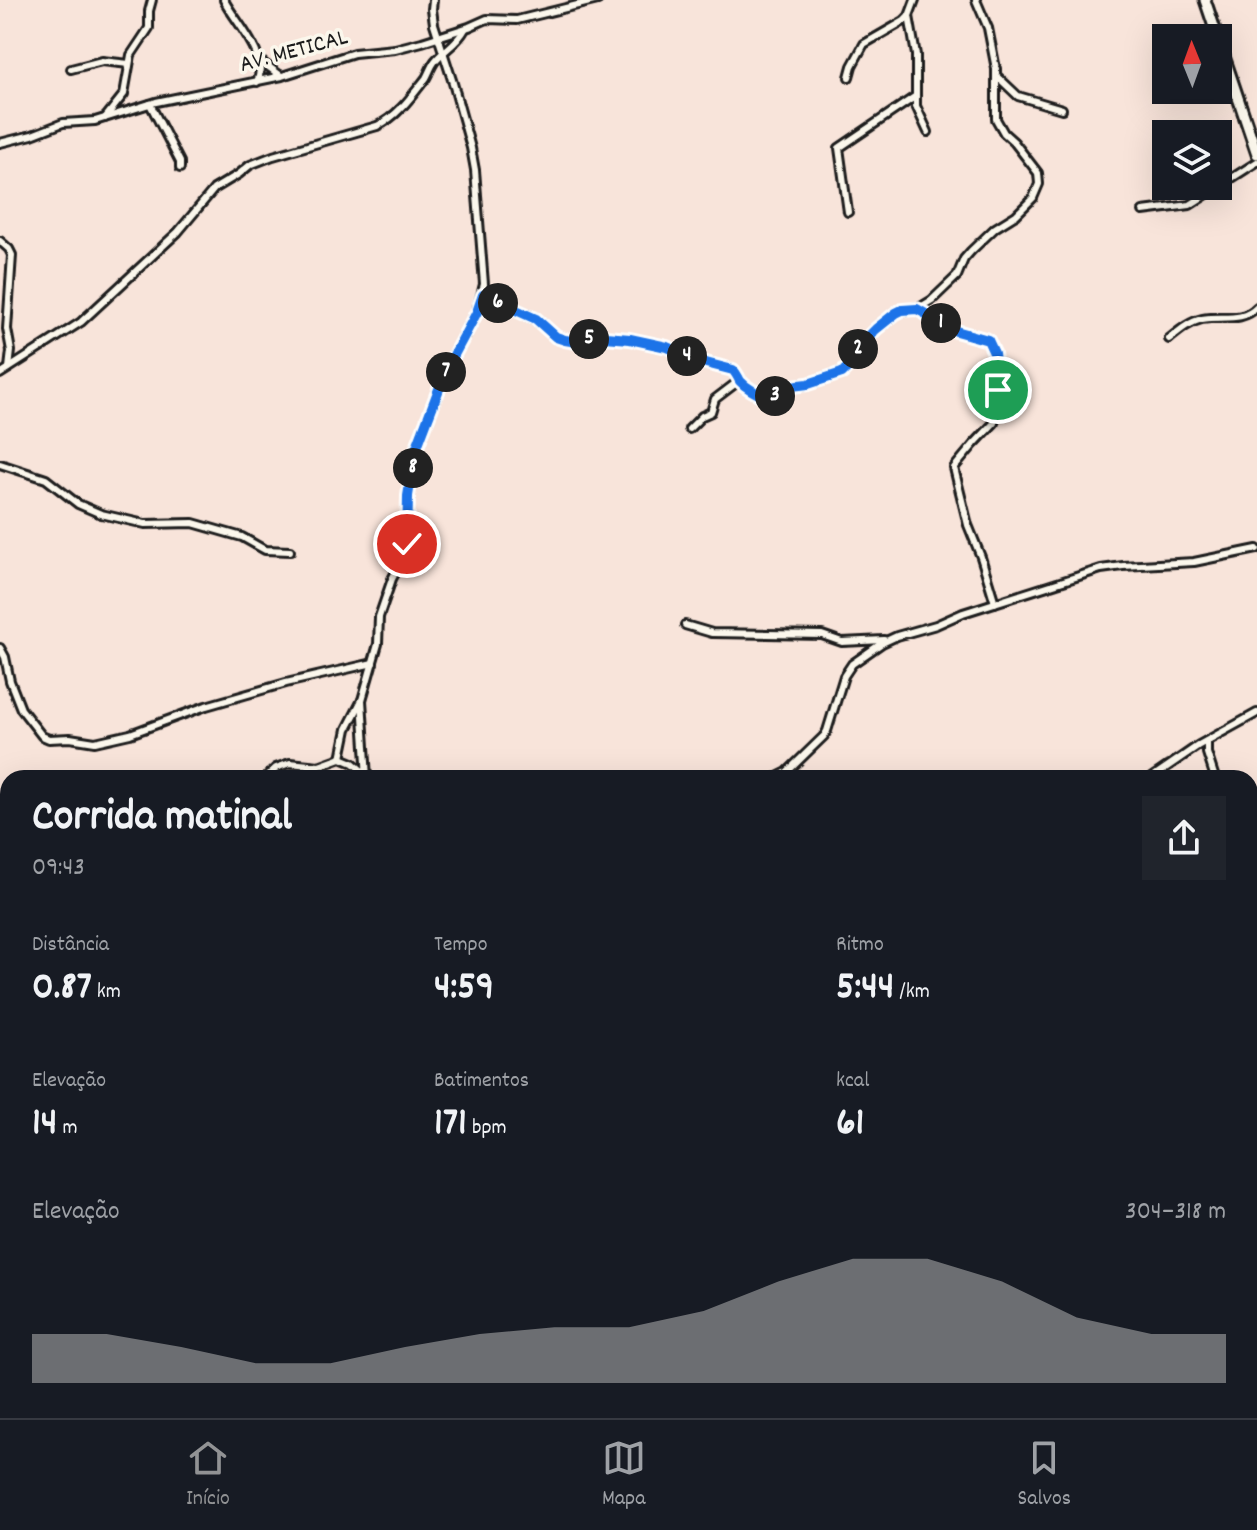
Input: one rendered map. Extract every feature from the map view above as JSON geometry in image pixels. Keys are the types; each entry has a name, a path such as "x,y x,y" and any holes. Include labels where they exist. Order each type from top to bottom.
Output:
{"street":[{"path":"127,112 125,97 131,55 149,28 152,0"},
{"path":"224,0 258,59 259,78 256,82"},
{"path":"367,770 362,700 378,644 379,617 392,579 405,555 408,496 415,452 447,368 483,295 484,259 475,170 437,37 433,0"},
{"name":"AV. METICAL","path":"0,143 60,124 92,122 150,104 282,76 354,53 395,49 465,29 487,19 517,20 598,0"},
{"path":"915,0 909,16 916,55 917,109 928,132"},
{"path":"483,295 536,319 556,337 565,340 577,342 616,337 661,345 702,362 733,370 740,380 769,399 792,386 842,373 876,329 899,311 926,306 957,276 971,251 995,228 1023,209 1037,190 1038,173 996,119 997,76 988,28 976,0"},
{"path":"1205,0 1257,154"},
{"path":"849,77 864,44 890,31 909,16"},
{"path":"0,374 81,322 178,232 214,189 254,162 385,123 408,100 426,78 433,63 453,47 465,29"},
{"path":"258,59 282,76"},
{"path":"71,69 102,61 129,64"},
{"path":"997,76 1018,96 1062,109"},
{"path":"848,212 839,148 916,96"},
{"path":"125,97 129,105 136,109"},
{"path":"105,118 125,97"},
{"path":"150,104 180,162 180,168"},
{"path":"1143,211 1190,205 1257,162"},
{"path":"0,241 12,255 7,329 11,351 9,368"},
{"path":"1169,339 1199,320 1240,317 1257,307"},
{"path":"917,309 956,331 986,339 994,353 998,393 994,423 954,468 968,525 995,603"},
{"path":"689,429 702,416 712,412 715,399 740,380"},
{"path":"0,464 46,479 78,504 101,514 145,524 193,523 242,537 265,550 290,551"},
{"path":"789,770 827,731 844,676 852,664 888,640 1109,568 1194,562 1257,549"},
{"path":"685,625 712,633 822,635 842,642 888,640"},
{"path":"0,648 21,709 42,736 90,742 130,734 206,706 286,683 373,663"},
{"path":"341,758 347,729 362,700"},
{"path":"1163,770 1257,713"},
{"path":"1207,741 1212,770"},
{"path":"274,770 290,763 319,766 341,758 360,770"}],"route":[{"path":"407,544 408,496 415,452 447,368 483,295 536,319 556,337 565,340 630,339 667,347 702,362 733,370 745,385 769,399 792,386 842,373 876,329 899,311 917,309 956,331 988,340 994,353 998,390"}]}
